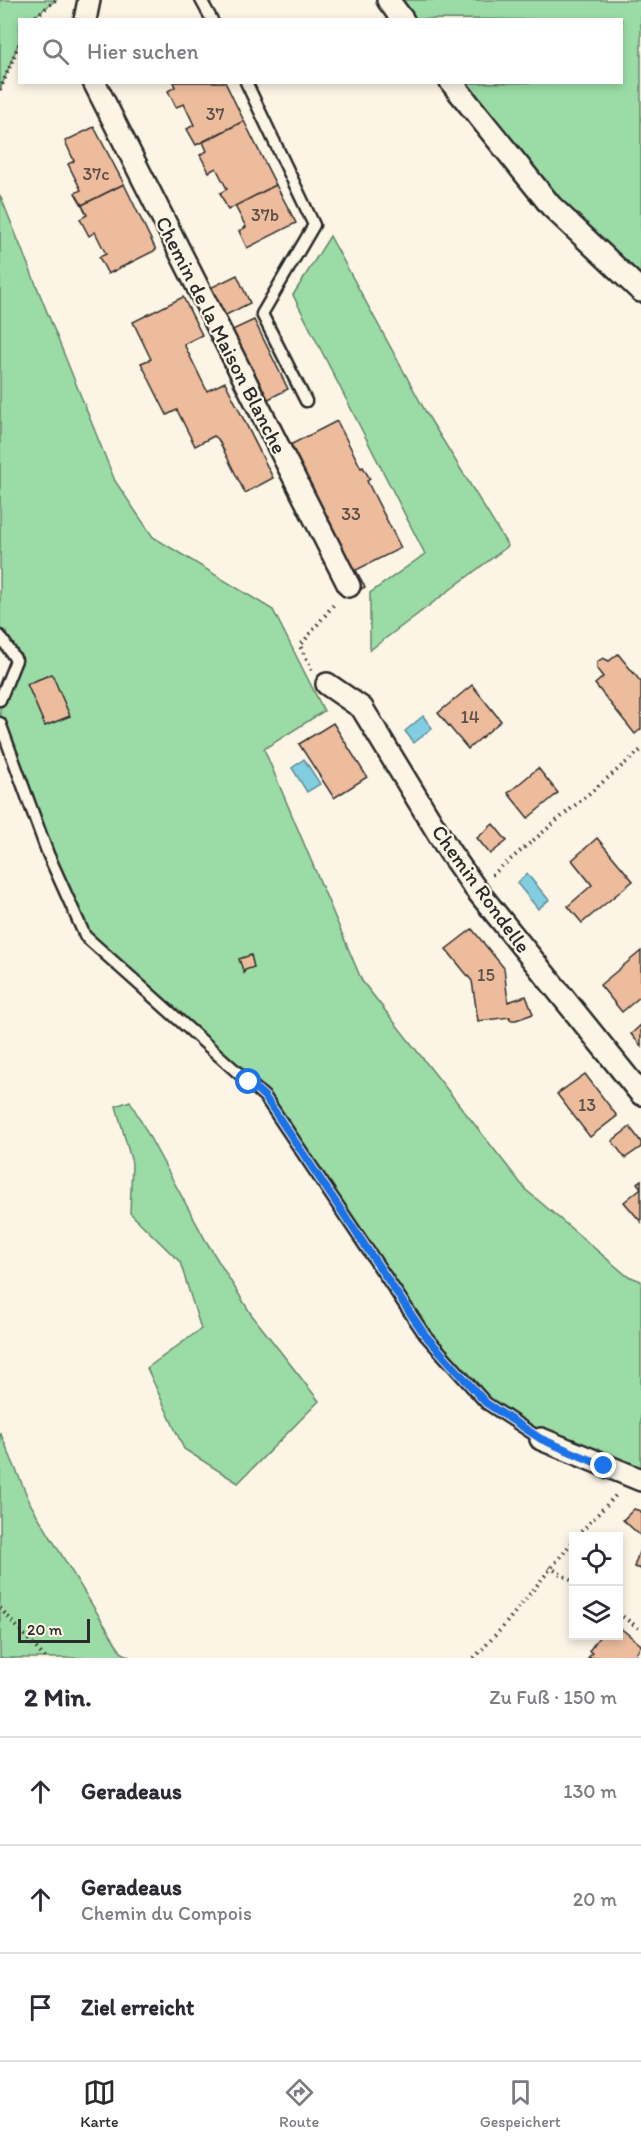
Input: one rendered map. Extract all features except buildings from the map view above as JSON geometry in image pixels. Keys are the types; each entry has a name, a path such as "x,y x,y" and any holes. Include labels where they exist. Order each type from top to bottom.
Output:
{"street":[{"path":"85,18 89,0"},
{"path":"388,0 402,18"},
{"name":"Chemin de la Maison Blanche","path":"95,84 349,586"},
{"path":"453,84 551,206 641,291"},
{"name":"Chemin Rondelle","path":"327,684 362,708 449,851 475,888 641,1094"},
{"path":"541,1439 637,1478"}],"lane":[{"path":"201,0 211,18"},
{"path":"247,84 314,225 262,314 306,401"},
{"path":"0,636 16,660 0,700"},
{"path":"0,723 48,854 85,936 265,1097 425,1335 486,1403 541,1439"}],"path":[{"path":"34,18 56,0"},
{"path":"0,90 18,47"},
{"path":"305,657 300,646 349,586"},
{"path":"475,888 641,750"},
{"path":"581,1532 637,1478"},
{"path":"474,1658 502,1628 569,1544"},
{"path":"549,1567 569,1580"},
{"path":"0,1608 45,1658"},
{"path":"623,1617 641,1630"}],"green space":[{"path":"0,0 56,0 32,18 18,18 18,45 0,90"},
{"path":"388,0 641,0 641,291 452,84 623,84 623,18 402,18"},
{"path":"0,195 115,481 153,537 273,610 324,711 264,749 362,981 526,1190 626,1275 641,1281 641,1474 541,1439 486,1403 425,1335 265,1097 85,936 0,723 0,700 16,660 0,636"},
{"path":"330,236 428,416 508,546 370,650 370,593 425,554 293,295"},
{"path":"130,1101 206,1241 251,1314 319,1401 238,1483 184,1449 147,1368 201,1329 180,1262 130,1213 132,1163 116,1106"},
{"path":"0,1432 31,1505 121,1652 131,1658 0,1658"}],"water":[{"path":"423,716 432,728 414,743 405,731"},
{"path":"304,759 320,784 307,792 292,768"},
{"path":"527,874 549,900 538,909 517,883"}],"route":[{"path":"249,1082 265,1097 425,1335 486,1403 541,1439 604,1466"}]}
